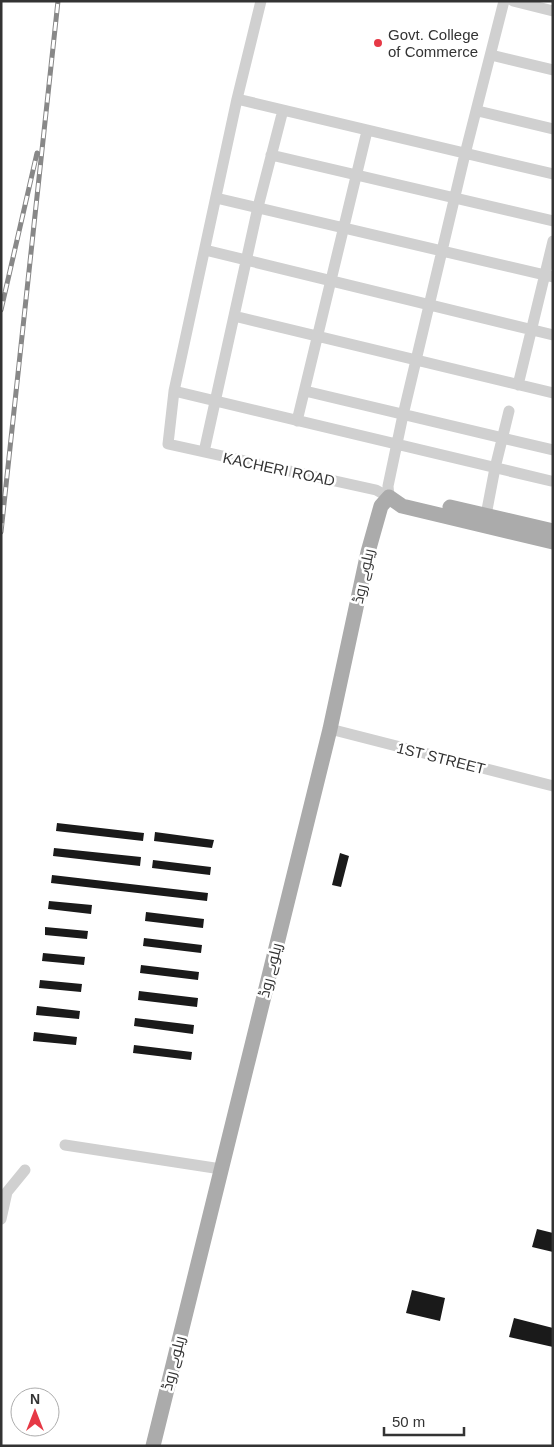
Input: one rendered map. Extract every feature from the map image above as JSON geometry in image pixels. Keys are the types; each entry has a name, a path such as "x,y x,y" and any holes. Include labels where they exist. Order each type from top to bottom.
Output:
{"main road":[{"name":"KACHERI ROAD","path":"389,497 486,515 553,531"},
{"name":"KACHERI ROAD","path":"389,497 402,506 553,542"},
{"name":"ریلوے روڈ","path":"153,1446 330,729 376,520 381,506 389,497"}],"street":[{"path":"261,1 237,99 174,391 551,481"},
{"path":"389,497 388,486 403,415 465,154 478,111 504,1"},
{"path":"513,1 553,11"},
{"path":"491,55 553,70"},
{"path":"237,99 553,174"},
{"path":"204,452 258,207 283,110"},
{"path":"478,111 553,129"},
{"path":"297,420 367,131"},
{"path":"271,155 553,221"},
{"path":"216,198 549,276"},
{"path":"518,385 532,330 549,276 553,241"},
{"path":"204,250 553,335"},
{"path":"234,316 553,393"},
{"name":"KACHERI ROAD","path":"174,391 168,444 376,490 389,497"},
{"path":"305,391 553,450"},
{"path":"486,515 509,411"},
{"name":"1ST STREET","path":"330,729 553,786"},
{"path":"64,1144 221,1169"},
{"path":"1,1219 7,1192 25,1170"}],"building":[{"path":"57,823 144,833 143,841 56,831"},
{"path":"155,832 214,840 212,848 154,841"},
{"path":"54,848 141,857 140,866 53,856"},
{"path":"340,853 349,856 341,887 332,885"},
{"path":"153,860 211,867 210,875 152,868"},
{"path":"52,875 208,893 207,901 51,883"},
{"path":"49,901 92,905 91,914 48,909"},
{"path":"146,912 204,919 203,928 145,921"},
{"path":"45,927 88,931 87,939 45,935"},
{"path":"144,938 202,945 201,953 143,946"},
{"path":"43,953 85,957 84,965 42,961"},
{"path":"141,965 199,972 198,980 140,973"},
{"path":"40,980 82,984 81,992 39,988"},
{"path":"139,991 198,998 197,1007 138,1000"},
{"path":"37,1006 80,1011 79,1019 36,1015"},
{"path":"135,1018 194,1025 193,1034 134,1026"},
{"path":"34,1032 77,1037 76,1045 33,1041"},
{"path":"134,1045 192,1052 191,1060 133,1053"},
{"path":"537,1229 553,1233 553,1252 532,1247"},
{"path":"412,1290 445,1298 440,1321 406,1313"},
{"path":"514,1318 553,1328 553,1347 509,1337"}],"railway":[{"path":"1,532 58,1"},
{"path":"1,310 37,153"}],"place":[{"name":"Govt. College of Commerce","path":"378,43"}]}
